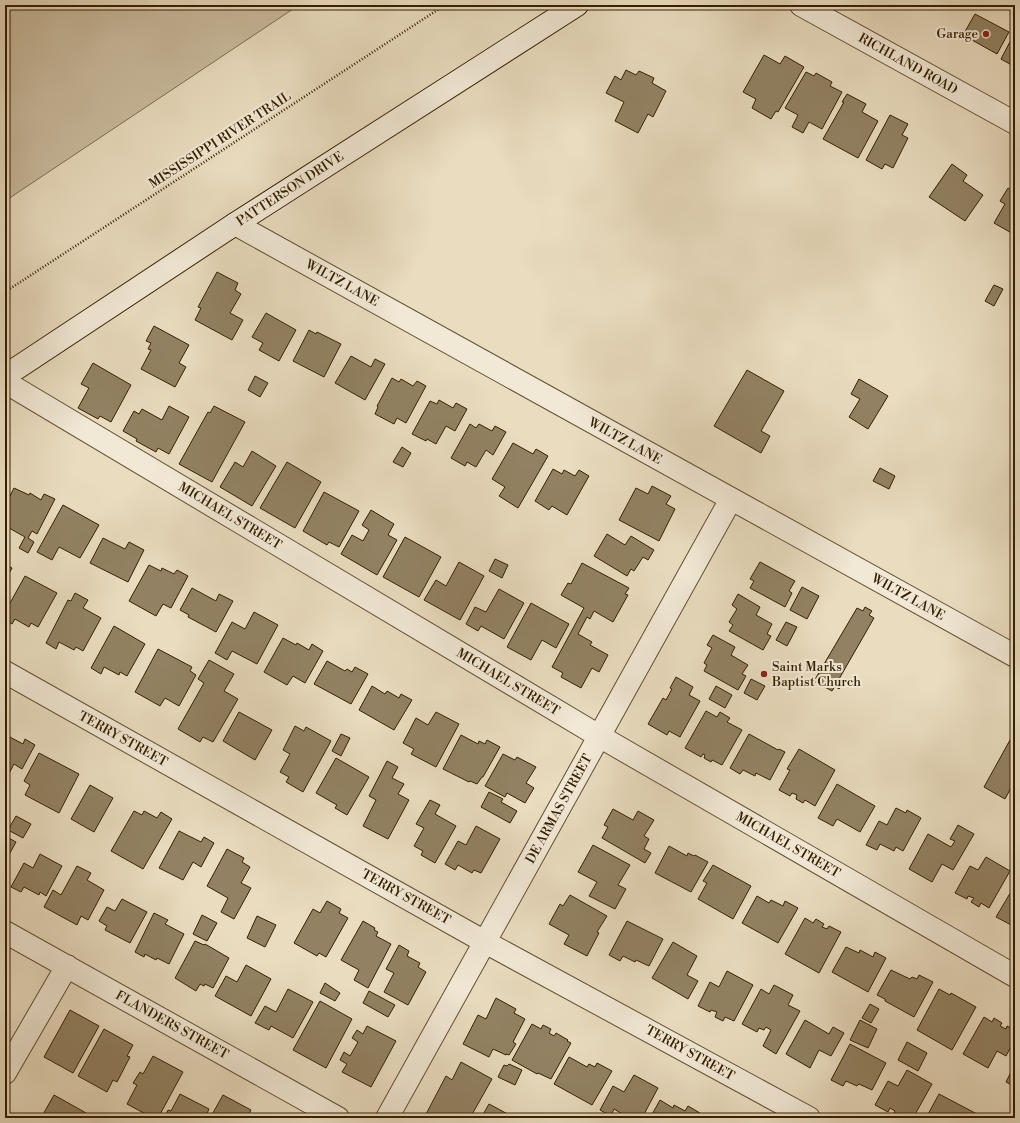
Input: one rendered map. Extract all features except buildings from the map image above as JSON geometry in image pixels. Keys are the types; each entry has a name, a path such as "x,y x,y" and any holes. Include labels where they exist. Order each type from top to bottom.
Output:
{"street":[{"name":"PATTERSON DRIVE","path":"5,376 235,224 577,5"},
{"name":"RICHLAND ROAD","path":"801,5 1015,123"},
{"name":"WILTZ LANE","path":"235,224 1015,656"},
{"name":"MICHAEL STREET","path":"5,382 599,736 1015,976"},
{"name":"DE ARMAS STREET","path":"387,1118 731,499"},
{"name":"TERRY STREET","path":"5,672 485,942 809,1118"},
{"name":"FLANDERS STREET","path":"5,932 338,1118"},
{"path":"5,1074 67,966"}],"path":[{"name":"MISSISSIPPI RIVER TRAIL","path":"5,292 445,5"}],"shaded area":[{"path":"5,5 299,5 5,201"}],"place":[{"name":"Garage","path":"986,34"},
{"name":"Saint Marks Baptist Church","path":"764,674"}]}
